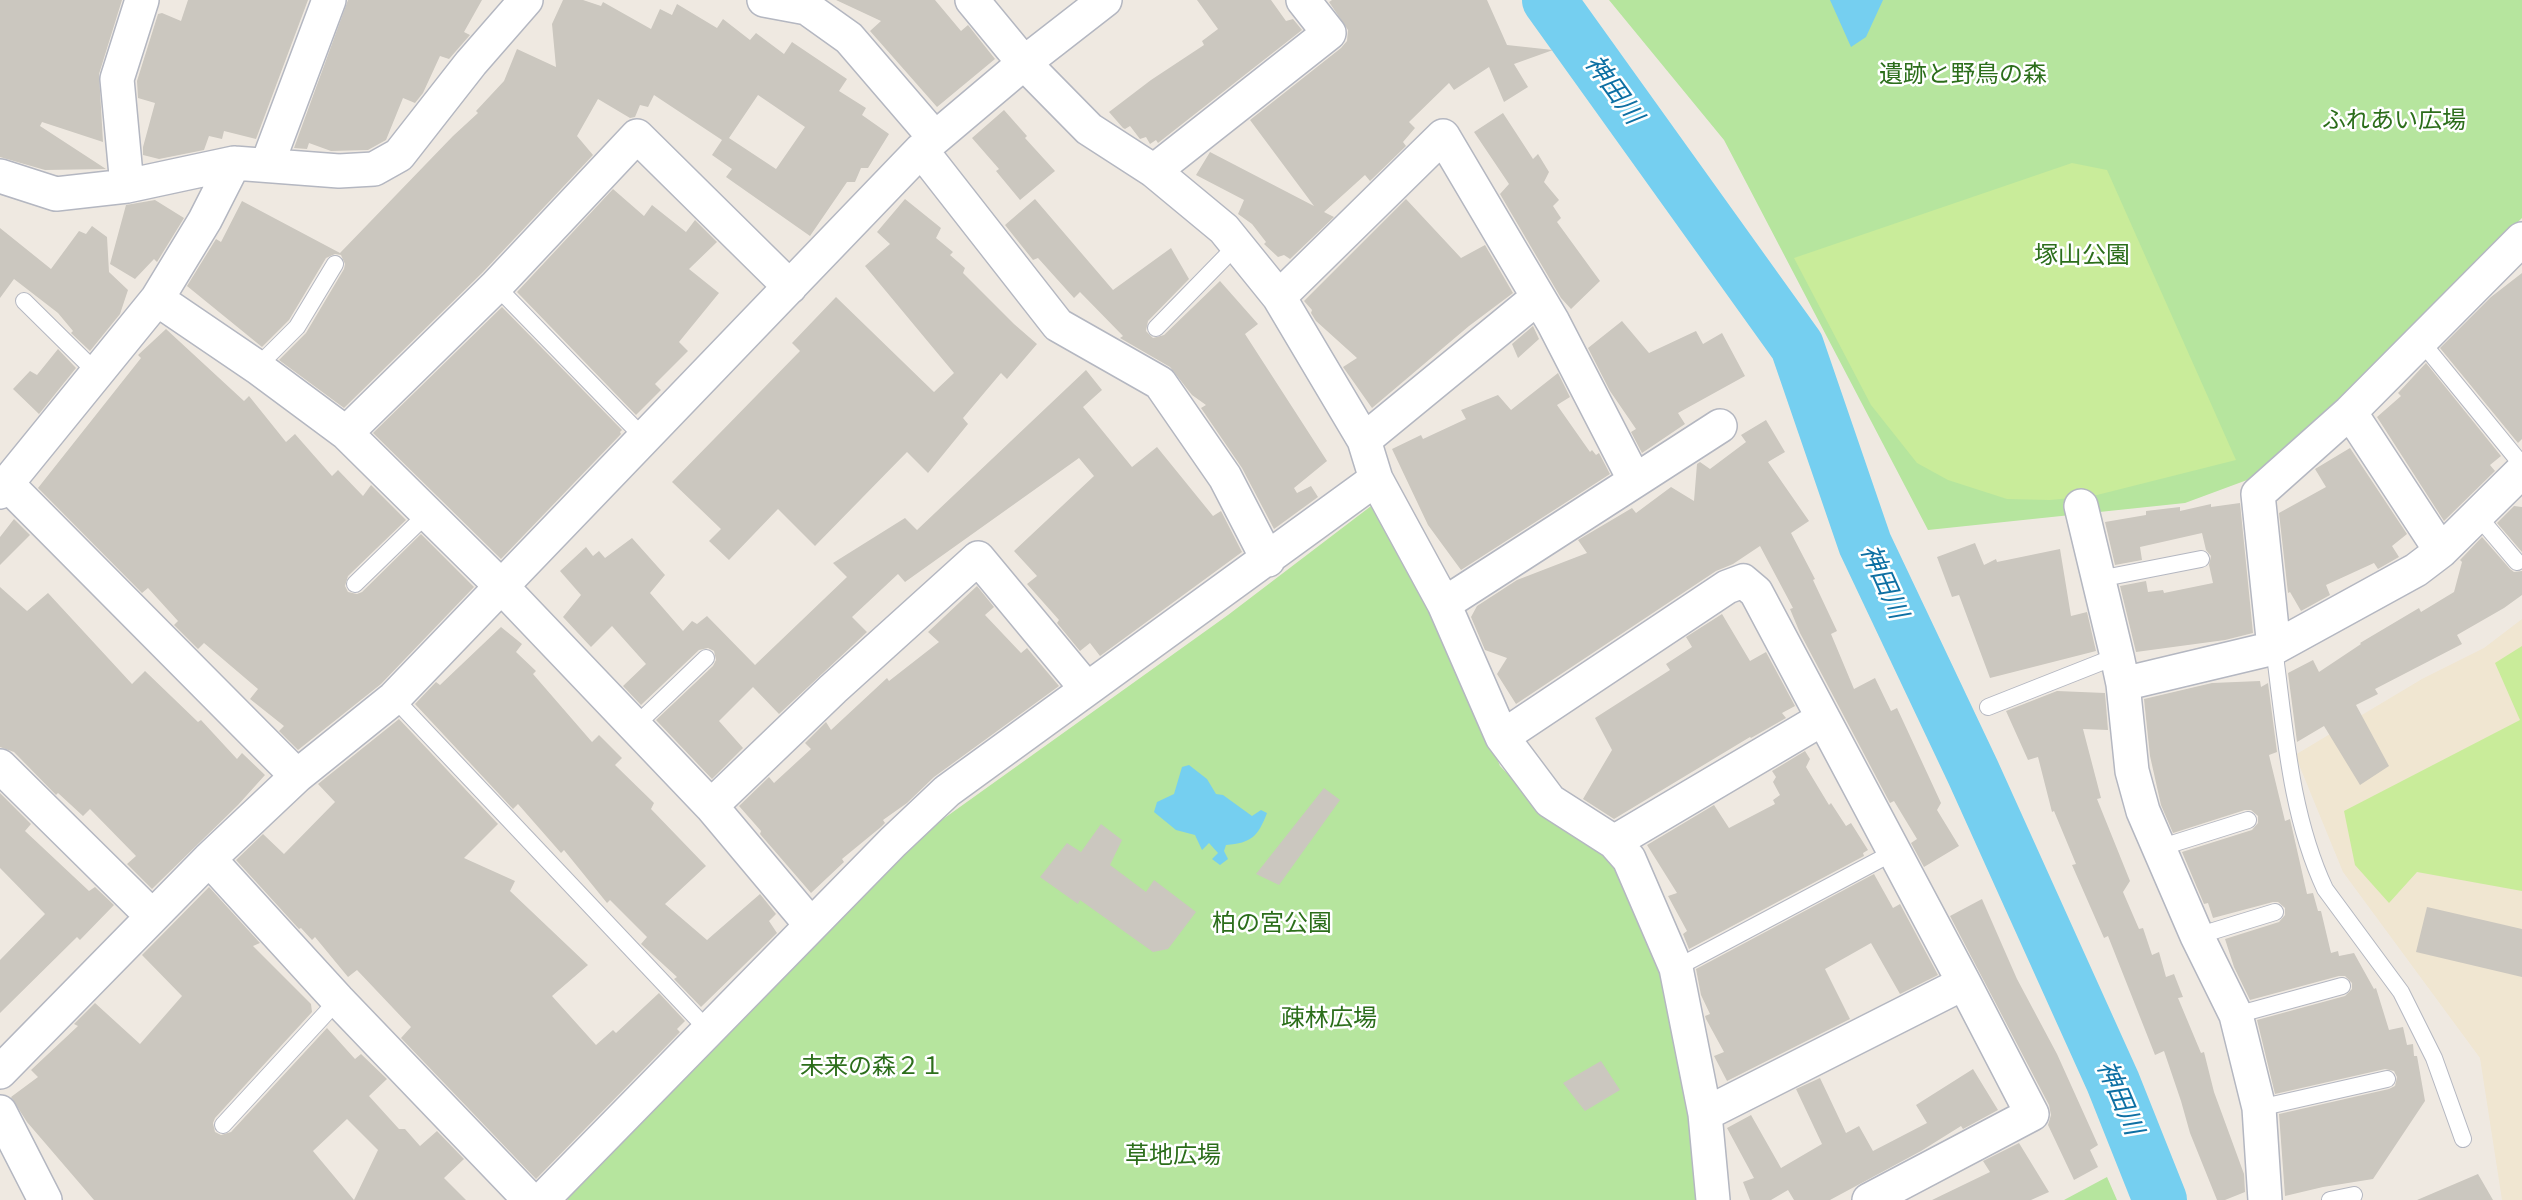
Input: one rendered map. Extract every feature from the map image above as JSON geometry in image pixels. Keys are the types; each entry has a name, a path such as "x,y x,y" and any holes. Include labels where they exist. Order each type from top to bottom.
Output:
{"street":[{"path":"127,186 117,79 142,0"},
{"path":"267,166 328,0"},
{"path":"0,176 56,194 127,186 234,163 339,171 374,169 399,155 526,0"},
{"path":"766,0 807,8 849,38 1058,325 1160,383 1225,477 1268,560"},
{"path":"972,0 1024,63 1089,129 1154,171 1224,229 1279,296 1364,440 1376,479 1444,604 1502,737 1550,801 1614,842 1629,859 1676,968 1705,1114 1713,1200"},
{"path":"0,1072 209,859 297,776 394,698 928,144 1024,63 1105,0"},
{"path":"1154,171 1329,33 1303,0"},
{"path":"346,433 496,286 636,136 790,287"},
{"path":"1279,296 1443,136 1553,322 1634,480"},
{"path":"234,163 205,220 157,299 4,488 297,776"},
{"path":"2274,649 2258,494 2350,412 2522,239"},
{"path":"1364,440 1537,298"},
{"path":"157,299 257,367 346,433 502,587 711,806 811,925"},
{"path":"2350,412 2441,551"},
{"path":"1444,604 1720,426"},
{"path":"2120,670 2274,649 2416,570 2441,551 2522,468"},
{"path":"209,859 338,1000 541,1199 811,925 947,792 1376,479"},
{"path":"2081,506 2120,670 2132,771 2143,811 2197,936 2236,1015 2259,1108 2265,1200"},
{"path":"711,806 833,689 978,558 1086,688"},
{"path":"1502,737 1727,587 1742,581 1756,592 2032,1114 1869,1200"},
{"path":"1614,842 1822,719"},
{"path":"0,766 152,916"},
{"path":"1705,1114 1964,983"},
{"path":"0,1112 45,1200"}],"lane":[{"path":"1156,328 1237,245"},
{"path":"257,367 297,327 335,264"},
{"path":"496,286 645,439"},
{"path":"24,301 97,373"},
{"path":"2420,340 2522,468"},
{"path":"355,584 427,514"},
{"path":"2477,515 2518,562"},
{"path":"2099,579 2201,559"},
{"path":"2274,649 2292,784 2317,872 2325,889 2401,992 2434,1058 2463,1139"},
{"path":"634,727 706,658"},
{"path":"1988,708 2120,670"},
{"path":"394,698 708,1030"},
{"path":"2158,848 2248,820"},
{"path":"1676,968 1894,852"},
{"path":"2197,936 2275,912"},
{"path":"2236,1015 2342,986"},
{"path":"223,1125 338,1000"},
{"path":"2259,1108 2387,1079"},
{"path":"2330,1200 2354,1195"}],"shaded area":[{"path":"2522,619 2522,1200 2502,1200 2480,1058 2343,872 2295,755 2422,679 2484,648"}],"green space":[{"name":"塚山公園","path":"1609,0 2522,0 2522,218 2266,473 2185,503 1928,530 1724,140"},
{"path":"2072,163 2107,170 2236,460 2093,496 2050,500 2007,499 1948,480 1917,463 1871,405 1794,258"},
{"name":"柏の宮公園","path":"1379,500 1472,697 1500,766 1551,818 1619,867 1665,973 1707,1200 568,1200 565,1195 918,837 1228,615"},
{"path":"2522,646 2522,891 2417,872 2389,903 2355,865 2344,811 2520,720 2495,663"},
{"path":"2107,1177 2117,1200 2064,1200"}],"water":[{"path":"1830,0 1883,0 1866,37 1851,47"},
{"path":"1189,765 1207,779 1216,794 1223,795 1252,816 1261,810 1267,813 1253,837 1226,845 1224,851 1228,859 1220,865 1212,859 1218,853 1209,843 1202,850 1195,835 1176,830 1154,812 1157,802 1174,794 1182,767"}],"building":[{"path":"0,0 122,0 99,74 103,142 42,122 40,126 106,169 45,170 0,157"},
{"path":"188,0 308,0 256,139 224,131 222,139 209,136 204,150 159,159 143,155 155,103 138,98 137,81 158,14 162,13 181,21"},
{"path":"348,0 482,0 464,32 470,35 449,59 440,56 423,93 415,103 403,98 386,140 368,150 331,151 309,143 307,149 294,148"},
{"path":"563,0 583,0 601,6 603,2 651,29 660,9 672,15 677,4 717,28 723,19 750,40 756,33 784,54 792,42 847,79 839,91 866,108 862,115 889,134 868,168 861,168 855,182 847,182 810,236 726,177 732,169 712,155 722,140 654,95 648,107 640,105 635,117 630,118 598,99 577,136 593,155 482,273 344,408 279,360 306,333 344,269 341,255 335,254 326,258 289,320 262,347 187,286 216,239 221,242 242,201 340,253 478,113 476,111 504,81 517,49 556,67 552,24","holes":["758,95 805,127 776,169 729,138"]},
{"path":"836,0 935,0 961,31 968,25 995,59 937,107 870,31 881,21"},
{"path":"1197,0 1271,0 1286,21 1293,19 1302,30 1158,143 1156,140 1150,144 1146,137 1140,139 1130,126 1123,128 1109,112 1204,45 1202,41 1218,29"},
{"path":"1487,0 1507,45 1553,50 1514,64 1528,87 1504,102 1489,67 1454,90 1449,83 1409,122 1415,128 1403,142 1406,146 1370,181 1365,175 1324,212 1334,217 1290,259 1284,255 1278,257 1264,244 1266,242 1252,224 1238,214 1244,200 1196,175 1210,152 1314,206 1250,120 1347,41 1348,30 1329,2"},
{"path":"1004,110 1055,171 1020,200 996,171 999,169 972,138"},
{"path":"1503,113 1533,159 1538,154 1549,172 1544,182 1559,200 1553,206 1561,218 1557,222 1600,281 1571,309 1561,298 1500,194 1509,184 1474,132"},
{"path":"613,189 644,216 652,205 686,232 695,220 717,242 689,269 719,293 679,342 688,351 655,384 661,390 636,415 517,292"},
{"path":"905,199 941,228 936,238 953,252 950,255 965,268 963,273 1037,344 1007,379 1001,373 963,418 968,424 928,473 907,452 815,546 778,509 729,560 709,541 721,529 672,482 800,351 792,343 836,297 934,392 954,373 865,266 890,244 877,232"},
{"path":"1035,199 1113,290 1171,248 1189,279 1148,321 1146,331 1153,338 1164,335 1220,281 1258,324 1245,334 1327,461 1294,488 1297,493 1311,486 1318,497 1274,529 1242,468 1201,408 1206,405 1192,395 1170,367 1120,338 1123,336 1080,292 1074,298 1038,258 1033,260 1005,225"},
{"path":"1406,199 1461,258 1485,245 1513,293 1469,326 1372,408 1343,367 1357,358 1316,321 1312,310 1304,301"},
{"path":"155,200 184,218 157,262 154,259 135,279 110,264 126,205"},
{"path":"92,226 107,237 109,272 128,290 120,314 90,351 71,333 73,331 58,313 14,279 0,298 0,228 51,269 79,231 86,234"},
{"path":"2522,273 2522,439 2518,443 2440,348 2491,297"},
{"path":"502,307 622,430 501,559 373,433"},
{"path":"1622,321 1649,353 1696,331 1703,344 1722,333 1745,376 1678,413 1685,424 1642,453 1631,432 1636,429 1610,391 1588,348"},
{"path":"1533,326 1539,339 1518,358 1512,344"},
{"path":"166,329 244,401 249,396 286,442 295,434 332,476 338,470 363,496 371,485 406,520 348,576 345,586 348,592 362,592 421,534 474,587 381,684 298,750 279,731 284,726 250,699 258,689 204,643 198,649 174,625 178,621 148,588 142,593 38,488 141,358 138,355"},
{"path":"58,349 76,368 39,414 13,389 30,371 37,375"},
{"path":"2426,363 2501,456 2490,465 2495,471 2444,521 2377,417 2401,396 2398,393"},
{"path":"1086,370 1102,390 1083,407 1132,467 1157,447 1213,516 1221,511 1242,552 1100,656 1090,643 1080,651 1057,623 1059,620 1027,584 1037,576 1014,551 1094,476 1079,458 905,582 898,574 852,617 867,632 779,714 753,687 719,721 743,748 712,779 656,720 713,666 716,660 714,651 708,648 699,650 641,705 623,686 646,664 612,626 591,647 563,617 581,595 560,571 586,547 593,556 599,551 605,558 632,538 665,575 650,593 683,631 692,621 697,624 707,616 755,665 847,577 833,563 905,518 917,530"},
{"path":"1558,373 1570,397 1557,405 1590,452 1592,450 1596,455 1599,453 1610,474 1461,570 1428,525 1392,449 1421,435 1423,439 1466,419 1461,410 1498,395 1511,410"},
{"path":"1766,420 1785,452 1768,462 1809,521 1791,533 1815,579 1813,580 1837,631 1831,634 1854,689 1875,678 1891,711 1897,708 1941,803 1937,810 1959,846 1924,867 1911,843 1917,839 1894,801 1890,803 1800,633 1790,609 1793,608 1760,546 1733,564 1716,571 1516,704 1497,674 1507,658 1485,650 1471,617 1477,606 1517,580 1587,553 1578,540 1632,508 1636,513 1671,487 1694,501 1697,464 1700,462 1710,469 1746,442 1741,435"},
{"path":"2350,448 2407,534 2392,546 2399,557 2378,569 2374,563 2326,585 2330,595 2301,611 2290,592 2288,593 2279,513 2326,487 2315,469"},
{"path":"2240,503 2253,633 2225,640 2136,652 2120,586 2146,581 2148,592 2163,590 2164,593 2213,583 2209,565 2211,556 2206,550 2202,533 2140,547 2142,560 2115,565 2105,522 2146,515 2146,511 2180,507 2180,511 2211,504 2211,507"},
{"path":"2514,506 2522,507 2522,552 2497,523"},
{"path":"14,519 30,535 0,565 0,537"},
{"path":"2482,537 2510,569 2514,572 2522,571 2522,595 2457,635 2462,644 2375,689 2378,694 2356,705 2389,766 2360,785 2324,726 2297,742 2288,673 2313,660 2319,672 2360,643 2419,608 2421,612 2454,592 2462,562 2460,560"},
{"path":"1975,543 1984,565 1996,559 1997,562 2060,549 2071,616 2087,612 2096,651 1990,678 1959,595 1952,597 1937,557"},
{"path":"977,586 994,607 985,615 1021,653 1027,648 1059,686 934,777 907,803 883,820 885,823 842,859 844,862 811,893 739,806 769,777 774,783 811,749 805,743 826,722 831,730 887,678 889,681 939,642 928,632"},
{"path":"0,587 27,611 48,593 132,684 145,671 198,722 201,720 237,759 242,753 265,775 152,889 127,864 136,856 90,809 83,816 58,793 56,795 14,752 0,747"},
{"path":"1722,614 1750,661 1766,652 1795,706 1782,713 1786,718 1614,819 1583,799 1612,750 1595,718 1670,670 1666,664 1692,647 1686,637"},
{"path":"501,627 522,644 516,652 536,671 533,674 592,742 599,735 622,758 615,765 654,803 651,809 706,866 665,904 707,940 760,894 776,914 769,921 777,933 701,1007 674,979 677,977 641,944 647,937 610,900 607,903 564,850 561,853 518,804 513,809 415,704 436,682 440,685"},
{"path":"2260,681 2261,687 2268,683 2277,752 2269,755 2285,821 2290,819 2307,894 2313,893 2318,911 2321,911 2331,953 2338,951 2339,956 2354,953 2374,989 2376,988 2389,1030 2403,1027 2407,1045 2413,1044 2425,1101 2373,1179 2285,1196 2279,1114 2389,1089 2395,1086 2397,1077 2394,1071 2385,1069 2275,1094 2257,1020 2345,996 2352,989 2352,983 2345,976 2339,976 2250,1000 2234,967 2225,939 2279,922 2285,915 2285,908 2278,902 2273,902 2213,918 2208,903 2204,904 2182,852 2252,830 2258,823 2258,816 2251,810 2245,810 2173,833 2161,805 2150,756 2144,699 2212,683"},
{"path":"2057,691 2105,693 2108,730 2083,729 2101,798 2097,799 2130,881 2123,892 2139,929 2143,928 2152,955 2159,952 2166,977 2174,974 2183,997 2178,998 2201,1053 2204,1052 2214,1092 2244,1174 2245,1192 2225,1200 2217,1200 2190,1133 2164,1051 2155,1055 2108,936 2104,938 2072,865 2076,864 2054,811 2052,812 2038,757 2028,760 2006,711"},
{"path":"399,719 498,824 464,858 515,881 510,891 588,965 552,996 596,1045 613,1030 616,1033 659,993 685,1021 677,1029 680,1032 536,1179 401,1038 411,1027 357,970 348,977 315,937 312,940 299,929 236,860 263,834 284,854 335,802 318,784"},
{"path":"1805,751 1810,759 1806,767 1829,805 1831,803 1846,826 1851,823 1868,850 1863,853 1864,856 1689,949 1683,934 1687,931 1668,896 1677,893 1647,845 1714,805 1729,828 1775,804 1773,800 1780,795 1773,782 1776,777 1772,771"},
{"path":"1324,788 1340,800 1279,885 1256,874"},
{"path":"0,793 31,824 25,831 89,891 95,887 114,905 80,940 77,937 0,1013 0,960 45,914 0,868"},
{"path":"1101,824 1122,840 1110,865 1146,892 1154,880 1196,912 1168,949 1153,952 1080,900 1078,904 1040,877 1067,843 1081,852"},
{"path":"1874,874 1893,908 1900,904 1938,975 1900,994 1871,943 1825,969 1850,1019 1727,1081 1714,1056 1724,1052 1706,1019 1705,1016 1710,1014 1701,995 1696,969"},
{"path":"209,887 260,943 253,946 311,1004 312,1012 215,1118 215,1132 221,1135 231,1132 327,1028 355,1059 361,1054 387,1079 369,1096 399,1129 405,1129 420,1146 437,1131 464,1159 444,1178 466,1200 354,1200 94,1200 27,1122 11,1097 38,1077 31,1070 78,1026 74,1024 95,1003 140,1044 182,996 142,955","holes":["347,1119 378,1150 354,1200 313,1151"]},
{"path":"1982,899 2017,979 2057,1054 2098,1145 2090,1150 2098,1167 2074,1180 2048,1125 2051,1115 2049,1105 1950,916"},
{"path":"2427,907 2522,929 2522,977 2416,952"},
{"path":"1601,1061 1620,1090 1585,1111 1563,1083"},
{"path":"1973,1069 1998,1110 1963,1129 1961,1126 1830,1200 1794,1200 1788,1190 1771,1200 1750,1200 1743,1182 1754,1178 1727,1128 1751,1115 1781,1168 1822,1144 1796,1089 1820,1078 1846,1133 1859,1126 1873,1151 1927,1123 1916,1105"},
{"path":"2019,1143 2049,1192 2031,1200 1932,1200 1990,1172 1983,1161"},
{"path":"2478,1174 2493,1200 2417,1200"}],"waterway":[{"name":"神田川","path":"1549,0 1797,346 1865,544 1973,772 2113,1082 2160,1200"}],"park label":[{"name":"遺跡と野鳥の森","path":"1963,75"},
{"name":"ふれあい広場","path":"2394,121"},
{"name":"疎林広場","path":"1329,1019"},
{"name":"未来の森２１","path":"872,1067"},
{"name":"草地広場","path":"1173,1156"}]}
